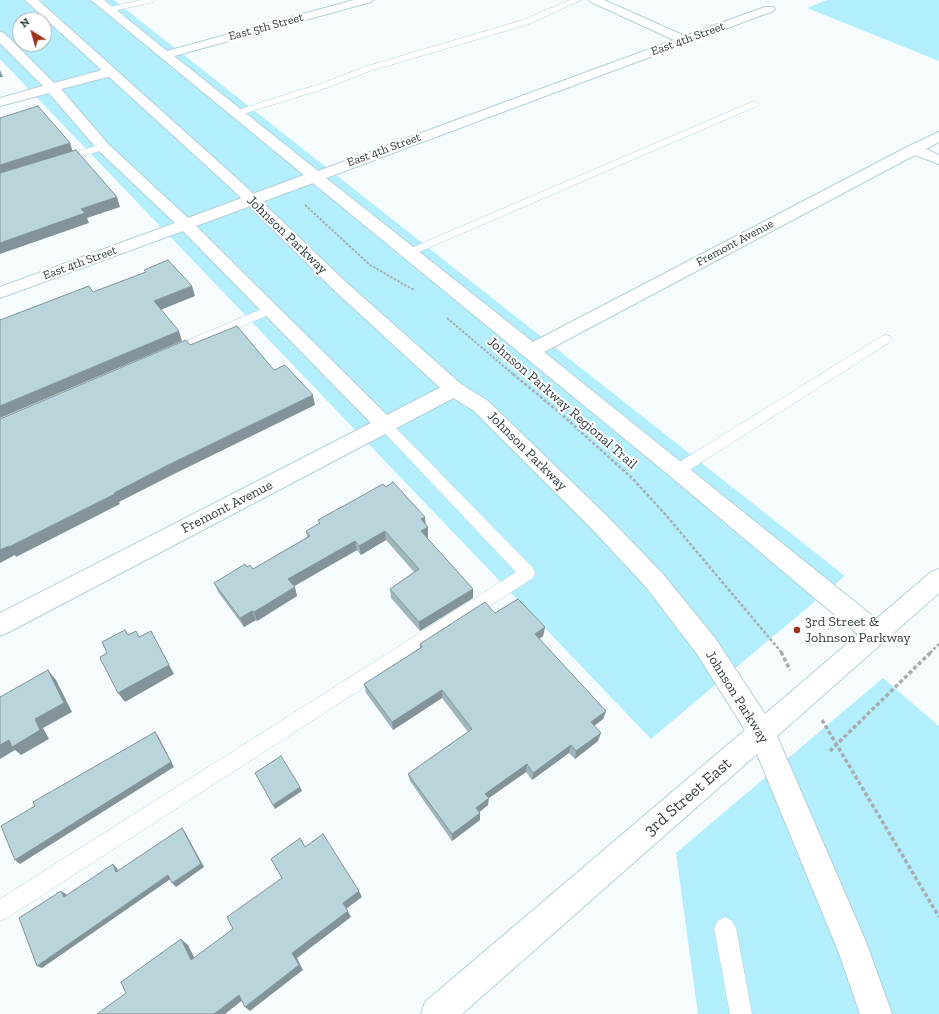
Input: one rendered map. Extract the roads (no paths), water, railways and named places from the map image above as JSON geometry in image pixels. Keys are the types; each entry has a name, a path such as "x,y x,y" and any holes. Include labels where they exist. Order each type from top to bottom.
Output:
{"street":[{"name":"Johnson Parkway","path":"31,0 251,199 342,288 454,389 481,406 599,522 654,580 706,646 762,733 855,953 876,1014"},
{"path":"97,0 678,470 876,634"},
{"name":"East 5th Street","path":"166,55 368,0"},
{"path":"594,0 684,40"},
{"name":"East 4th Street","path":"0,293 251,199 769,9"},
{"path":"1,38 61,97 103,147 185,224 385,425"},
{"path":"0,102 110,72"},
{"name":"Fremont Avenue","path":"531,351 939,136"},
{"path":"914,149 939,160"},
{"name":"Fremont Avenue","path":"0,625 454,389"},
{"name":"3rd Street East","path":"437,1014 939,580"}],"lane":[{"path":"109,10 150,0"},
{"path":"236,113 326,85 366,69 425,53 526,22 577,0"},
{"path":"408,253 754,104"},
{"path":"51,163 103,147"},
{"path":"161,356 270,309"},
{"path":"678,470 886,339"},
{"path":"0,911 527,572 385,425"},
{"path":"725,928 742,1014"}],"place":[{"name":"3rd Street & Johnson Parkway","path":"797,630"}]}
